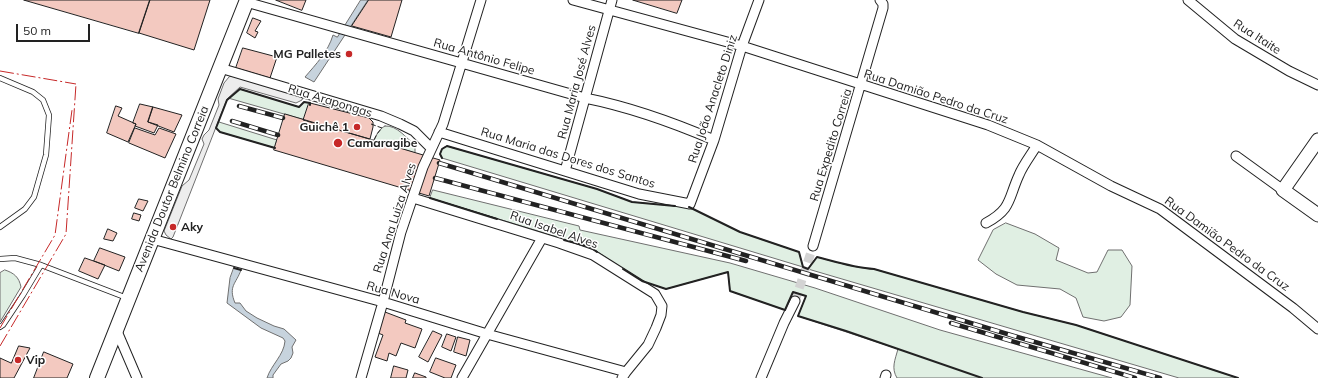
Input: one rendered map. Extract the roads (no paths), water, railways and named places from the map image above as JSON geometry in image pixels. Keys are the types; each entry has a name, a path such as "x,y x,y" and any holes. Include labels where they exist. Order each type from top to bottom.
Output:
{"main road":[{"name":"Avenida Doutor Belmino Correia","path":"97,378 247,1"}],"street":[{"name":"Rua Ana Luiza Alves","path":"361,378 401,232 423,167 443,124 481,0"},
{"name":"Rua Damião Pedro da Cruz","path":"573,0 608,11 742,46 988,125 1037,146 1111,186 1160,209 1175,218 1318,329"},
{"name":"Rua Maria José Alves","path":"565,171 612,0"},
{"name":"Rua João Anacleto Diniz","path":"690,204 714,140 742,46 760,0"},
{"name":"Rua Itaite","path":"1188,0 1235,39 1289,71 1318,85"},
{"name":"Rua Antônio Felipe","path":"247,1 338,29 585,98 648,114 714,140"},
{"name":"Rua Expedito Correia","path":"813,246 884,8 882,2"},
{"name":"Rua Arapongas","path":"220,68 381,116 414,131 431,148"},
{"name":"Rua Maria das Dores dos Santos","path":"439,132 639,194 690,204"},
{"path":"1283,190 1318,140"},
{"path":"986,222 1004,211 1010,201 1019,174 1037,146"},
{"path":"1236,156 1318,215"},
{"name":"Rua Isabel Alves","path":"413,198 593,255 650,290 660,300 662,306 661,315 648,345 624,375"},
{"path":"462,378 542,238"},
{"name":"Rua Nova","path":"152,239 383,302 624,375"},
{"path":"761,378 795,301"},
{"path":"116,329 137,378"}],"lane":[{"path":"0,78 33,92 43,100 49,115 46,155 34,197 25,209 0,227"},
{"path":"0,259 15,258 41,265 128,298"},
{"path":"0,327 24,295 41,265"}],"tunnel":[{"path":"795,301 813,246"}],"railway":[{"path":"239,106 283,118"},
{"path":"232,121 278,135"},
{"path":"439,163 1014,336 1160,378"},
{"path":"435,178 746,261"},
{"path":"951,323 1135,378"}],"place":[{"name":"MG Palletes","path":"349,54"},
{"name":"Guichê 1","path":"357,127"},
{"name":"Camaragibe","path":"338,143"},
{"name":"Aky","path":"173,227"},
{"name":"Vip","path":"18,360"}]}
